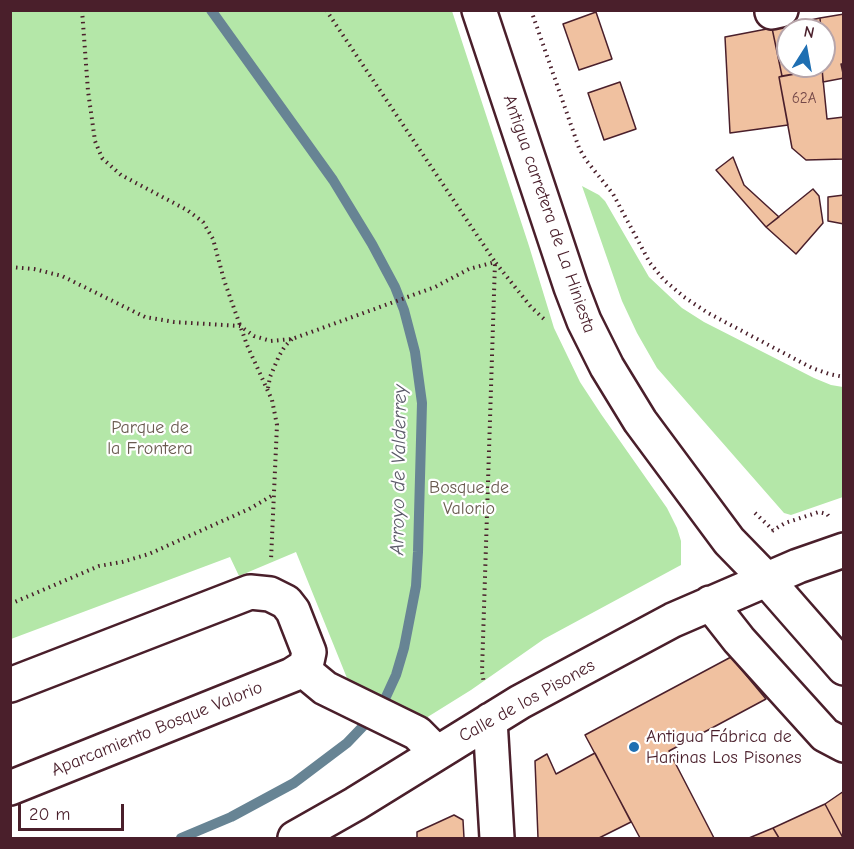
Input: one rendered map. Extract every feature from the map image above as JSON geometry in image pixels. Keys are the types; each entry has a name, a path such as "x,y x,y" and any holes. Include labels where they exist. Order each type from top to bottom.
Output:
{"street":[{"name":"Antigua carretera de La Hiniesta","path":"480,10 564,266 584,321 606,367 640,421 729,541 766,579 843,668"},
{"name":"Calle de los Pisones","path":"296,838 520,702 673,620 766,579 838,537"},
{"path":"10,685 244,593 270,594 281,598 293,611 309,652 308,661 302,669 325,688 412,729 428,744 434,754"},
{"path":"710,603 739,640 825,735 843,745"},
{"name":"Aparcamiento Bosque Valorio","path":"10,788 302,669"},
{"path":"490,720 497,838"}],"path":[{"path":"82,10 88,92 95,141 102,158 121,176 187,210 203,222 213,239 227,291 252,359 268,389 276,412 270,594"},
{"path":"326,10 495,262 525,301 542,318 556,326 563,327 584,321"},
{"path":"531,10 579,148 613,194 650,263 664,280 708,313 821,372 843,377"},
{"path":"10,267 34,269 62,276 145,317 174,322 240,326 262,339 280,341 292,339 435,287 469,269 495,262"},
{"path":"490,720 482,671 495,262"},
{"path":"268,389 270,377 279,356 292,339"},
{"path":"10,604 99,566 149,554 249,509 273,495"},
{"path":"752,509 773,530 785,523 819,513 827,514 838,537"}],"green space":[{"name":"Bosque de Valorio","path":"11,11 452,11 554,328 580,382 667,508 681,541 681,565 544,639 426,718 349,683 296,552 239,576 230,557 11,639"},
{"path":"582,186 605,201 649,277 682,308 704,322 814,378 843,387 843,497 791,515 784,513 657,368 622,301"}],"building":[{"path":"596,12 612,59 579,70 563,24"},
{"path":"844,14 844,64 841,64 844,78 823,82 823,78 836,78 836,18 820,18"},
{"path":"776,27 776,47 772,28"},
{"path":"772,28 776,47 776,78 779,78 788,125 730,133 725,37"},
{"path":"779,78 823,78 827,119 844,117 844,159 806,160 792,148"},
{"path":"620,82 636,129 604,140 588,93"},
{"path":"733,157 744,185 779,217 766,227 716,170"},
{"path":"813,189 819,196 823,223 796,254 766,227"},
{"path":"844,195 844,224 828,221 828,197"},
{"name":"Antigua Fábrica de Harinas Los Pisones","path":"731,657 766,699 669,751 714,838 640,838 585,735"},
{"path":"595,753 631,822 599,838 538,838 535,761 547,754 556,774"},
{"path":"844,791 844,838 843,838 825,804"},
{"path":"825,804 843,838 779,838 773,828"},
{"path":"454,815 463,820 464,838 417,838 417,832"},
{"path":"773,828 779,838 749,838"}],"waterway":[{"name":"Arroyo de Valderrey","path":"181,838 231,817 294,783 347,743 370,719 385,699 396,675 404,648 416,586 418,552 422,403 415,352 404,310 395,287 372,244 333,180 211,10"}],"place":[{"name":"Antigua Fábrica de Harinas Los Pisones","path":"634,747"}],"park label":[{"name":"Parque de la Frontera","path":"150,438"}]}
